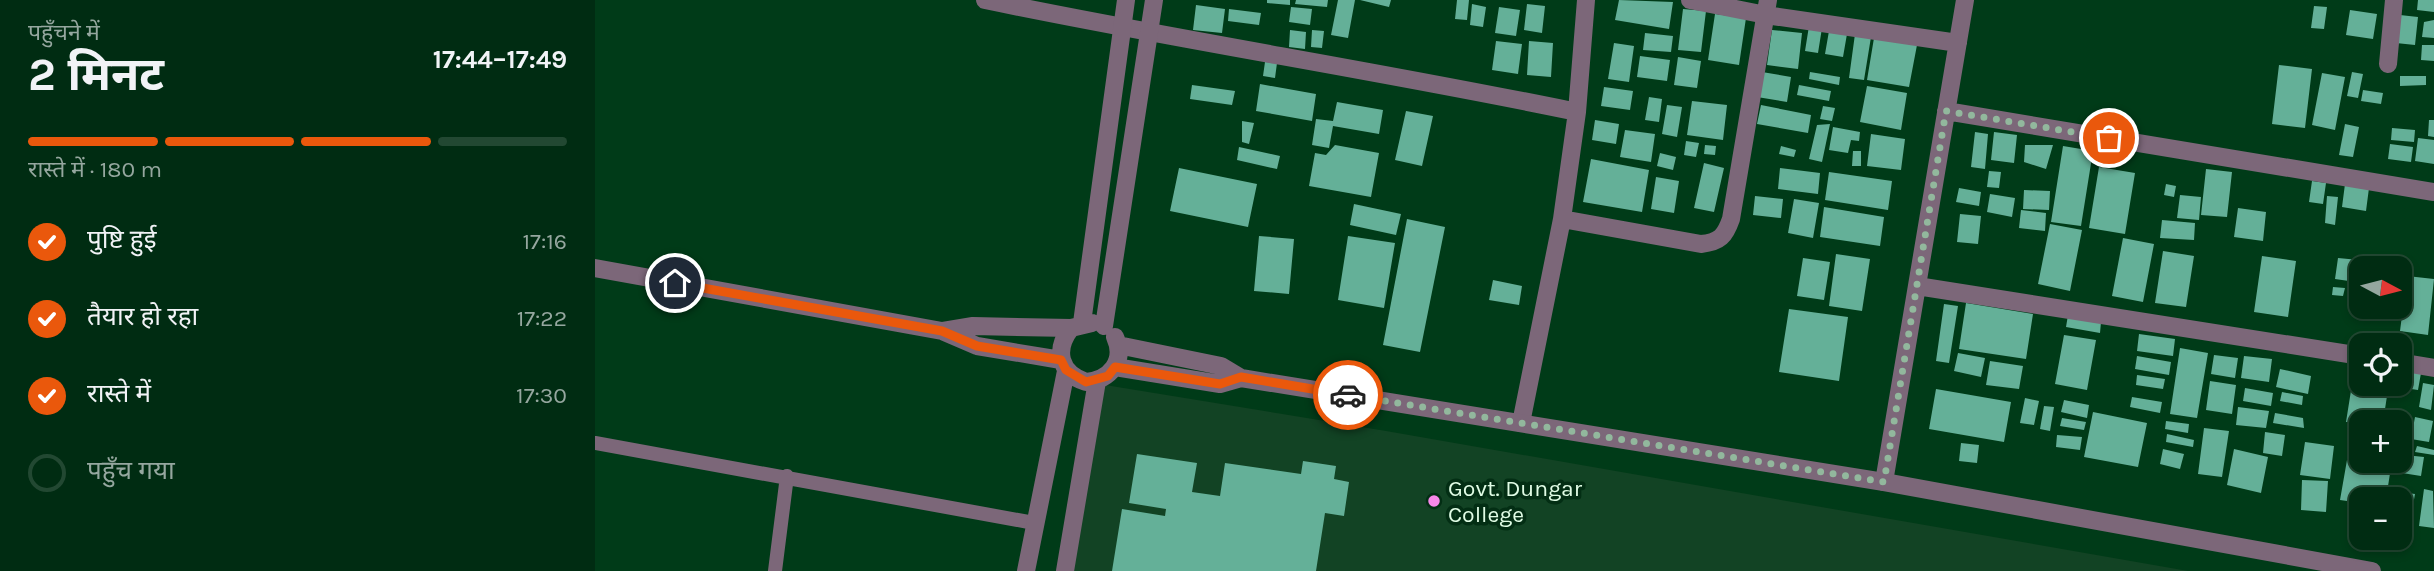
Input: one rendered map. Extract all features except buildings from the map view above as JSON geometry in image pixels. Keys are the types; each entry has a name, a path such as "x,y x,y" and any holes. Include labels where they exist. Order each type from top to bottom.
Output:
{"street":[{"path":"985,0 1122,29 1429,81 1577,112"},
{"path":"1026,571 1063,365 1060,348 1077,326 1126,0"},
{"path":"1154,0 1104,326 1118,345 1221,366 1241,377 1884,482 2372,571"},
{"path":"1521,423 1562,219 1577,112 1586,0"},
{"path":"1691,0 1767,7 1958,43"},
{"path":"1884,482 1965,0"},
{"path":"2388,64 2395,0"},
{"path":"1562,219 1701,244 1715,242 1725,235 1731,219 1767,7"},
{"path":"1946,111 2434,192"},
{"path":"595,268 942,331 977,346 1063,365 1086,382 1097,381 1115,367 1118,345"},
{"path":"1917,286 2349,354"},
{"path":"942,331 973,326 1104,326"},
{"path":"2412,364 2434,368"},
{"path":"1115,367 1220,384 1241,377"},
{"path":"1065,571 1097,381"}],"lane":[{"path":"595,443 1034,523"},
{"path":"775,571 787,476"}],"shaded area":[{"name":"Govt. Dungar College","path":"1099,384 1386,431 2188,571 1069,571"}],"way so far":[{"path":"1348,395 1884,482 1946,111 2109,138"}],"place":[{"name":"Govt. Dungar College","path":"1434,501"}],"route":[{"path":"675,283 942,331 977,346 1061,360 1066,370 1075,378 1086,382 1108,376 1115,367 1220,384 1241,377 1348,395"}]}
